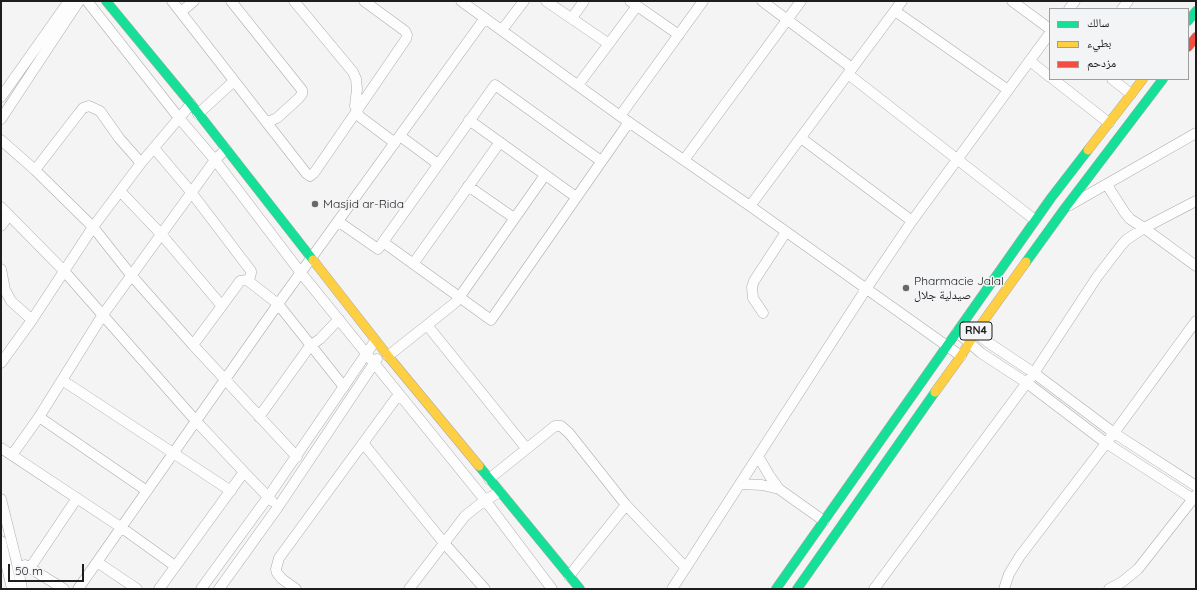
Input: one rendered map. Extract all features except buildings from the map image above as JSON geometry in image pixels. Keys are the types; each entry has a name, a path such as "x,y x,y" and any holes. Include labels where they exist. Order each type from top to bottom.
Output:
{"main road":[{"path":"106,1 191,104 375,341 580,589"},
{"path":"1189,20 1196,10"},
{"path":"1189,46 1196,37"},
{"name":"RN4","path":"781,587 824,521 1035,220 1142,80"},
{"name":"RN4","path":"797,589 961,356 975,333 1065,208 1162,80"}],"street":[{"path":"1,97 70,1"},
{"path":"1,119 79,1"},
{"path":"88,1 179,118 215,160 301,273 485,500 552,589"},
{"path":"172,1 306,173 310,176 314,173 406,39 407,35 405,31 364,1"},
{"path":"181,12 194,1"},
{"path":"231,1 302,90 300,98 277,118 267,121"},
{"path":"294,1 353,72 356,79 357,89 355,99 356,112 359,116 438,164"},
{"path":"502,30 524,1"},
{"path":"546,1 609,44"},
{"path":"572,18 584,1"},
{"path":"620,116 703,1"},
{"path":"762,1 850,71 956,160 1035,220"},
{"path":"684,160 801,1"},
{"path":"750,206 902,1"},
{"path":"1012,1 1049,28"},
{"path":"464,2 620,116 750,206 961,356"},
{"path":"578,85 609,44 634,4 679,35"},
{"path":"895,11 1008,90"},
{"path":"78,589 278,304 339,222 485,18"},
{"path":"672,589 866,289 912,221 1049,34"},
{"path":"1030,60 1049,76"},
{"path":"1054,80 1109,123"},
{"path":"1113,80 1131,94"},
{"path":"198,114 234,81"},
{"path":"339,222 378,249 494,85 602,161"},
{"path":"1,363 32,320 93,227 141,163 191,104"},
{"path":"35,170 78,113 83,108 89,106 100,111 119,138 141,163"},
{"path":"469,120 576,197"},
{"path":"383,242 490,320 629,122"},
{"path":"1065,208 1196,133"},
{"path":"801,138 912,221"},
{"path":"1,140 35,170 93,227 131,275 296,457"},
{"path":"413,264 500,142"},
{"path":"154,148 191,192 250,271 251,277 249,280"},
{"path":"12,455 39,417 102,316 191,192 215,160 226,149"},
{"path":"218,589 278,507 374,363 385,353 427,325 456,302 545,175"},
{"path":"1107,184 1125,213 1136,224 1144,228 1196,266"},
{"path":"468,186 514,218"},
{"path":"120,191 161,234 222,306"},
{"path":"874,589 1027,383 1097,277 1126,240 1144,228 1196,201"},
{"path":"1,207 64,271 102,316 196,421 278,507"},
{"path":"1,226 9,215"},
{"path":"763,312 753,298 752,287 754,281 786,232"},
{"path":"1,269 5,290 11,301 32,320"},
{"path":"193,345 240,281 249,280 278,304 344,387"},
{"path":"259,417 310,346 320,339 339,320"},
{"path":"1004,589 1009,574 1020,556 1114,433 1196,320"},
{"path":"964,322 975,333 1034,373 1114,433 1196,486"},
{"path":"427,325 526,448"},
{"path":"957,332 969,343 1027,383 1106,443 1195,497 1138,569 1125,589"},
{"path":"201,589 268,497 375,341"},
{"path":"62,380 231,491"},
{"path":"296,589 282,579 277,573 276,569 279,558 399,394"},
{"path":"39,417 147,491"},
{"path":"489,479 526,448 556,426 561,426 569,433 626,505 686,568"},
{"path":"363,443 444,542 485,589"},
{"path":"1,448 122,528 175,566"},
{"path":"758,456 779,489 824,521"},
{"path":"158,589 244,472"},
{"path":"740,484 762,485 779,489"},
{"path":"409,589 465,516 485,500 500,492"},
{"path":"30,568 77,498"},
{"path":"1,499 4,523 16,559 22,589"},
{"path":"569,576 626,505"},
{"path":"1,541 5,577 12,589"},
{"path":"16,559 64,589"},
{"path":"97,562 137,589"},
{"path":"1109,589 1122,582 1138,569"}],"traffic: fast":[{"path":"106,1 191,104 313,260"},
{"path":"1189,20 1196,11"},
{"path":"1026,262 1162,80"},
{"path":"776,589 1051,198 1088,150"},
{"path":"797,589 935,392"},
{"path":"479,466 580,589"}],"traffic: slow":[{"path":"1088,150 1142,80"},
{"path":"313,260 388,356 479,466"},
{"path":"935,392 1026,262"}],"traffic: jam":[{"path":"1189,46 1196,37"}],"place":[{"name":"Masjid ar-Rida","path":"315,204"},
{"name":"Pharmacie Jalal صيدلية جلال","path":"906,288"}]}
